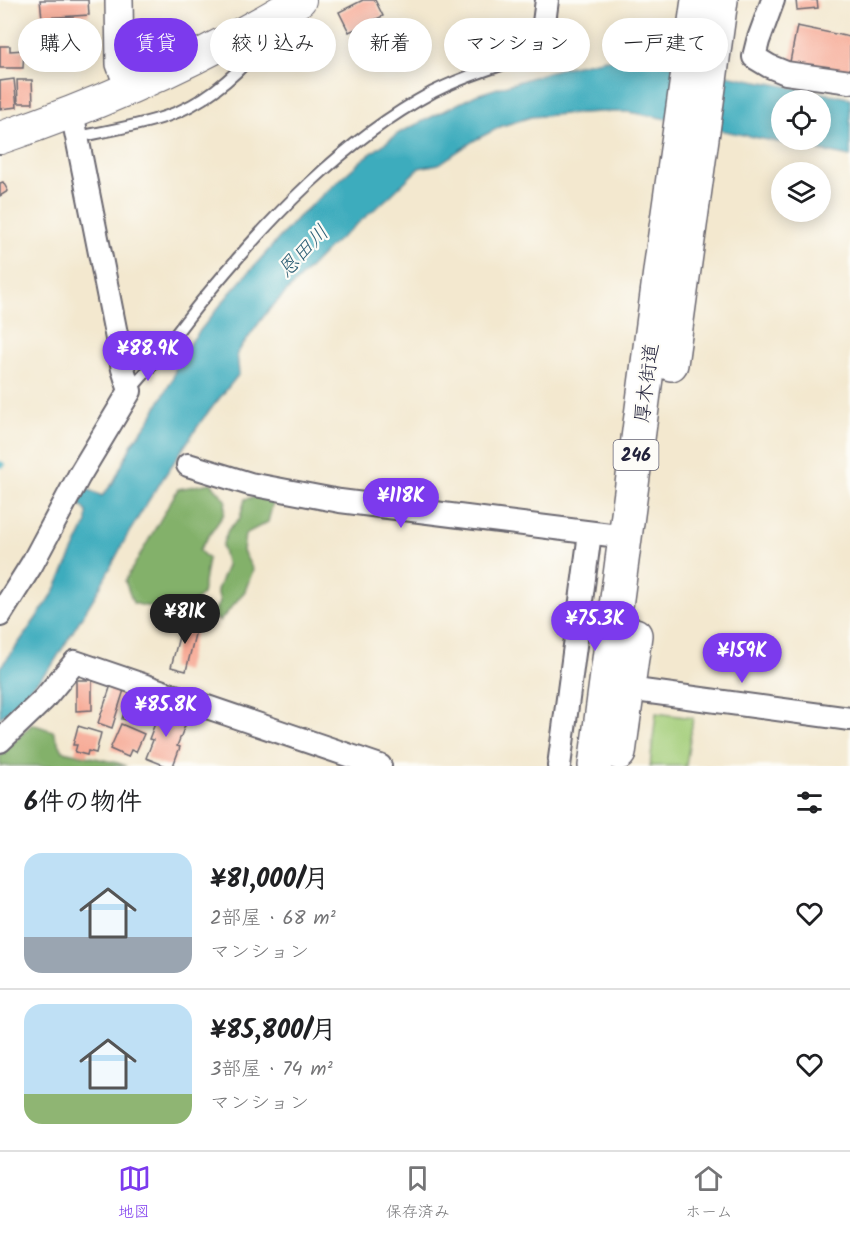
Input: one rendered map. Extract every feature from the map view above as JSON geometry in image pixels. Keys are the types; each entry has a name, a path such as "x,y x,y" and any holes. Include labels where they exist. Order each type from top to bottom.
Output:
{"highway":[{"name":"厚木街道","path":"698,0 700,18"},
{"name":"厚木街道","path":"715,18 721,0"},
{"name":"厚木街道","path":"618,766 700,72"},
{"name":"厚木街道","path":"594,766 662,256 690,145"}],"main road":[{"path":"0,138 74,124 129,88 218,46 300,0"}],"street":[{"path":"119,0 120,64 129,88"},
{"path":"545,18 547,0"},
{"path":"773,0 754,57 786,72 850,82"},
{"path":"0,615 32,564 79,476 130,391 123,369 74,124"},
{"path":"188,465 250,484 340,501 626,537"},
{"path":"559,766 590,533"},
{"path":"0,741 44,699 75,662 380,766"},
{"path":"628,689 850,719"}],"lane":[{"path":"74,124 151,121 169,115 206,96 235,74 257,50 274,16"},
{"path":"130,391 204,297 252,242 308,184 382,123 435,92 483,72"}],"green space":[{"path":"211,483 226,500 224,514 199,550 208,559 202,595 190,604 176,608 133,603 125,581 178,489"},
{"path":"259,496 274,499 268,522 245,534 243,551 253,570 245,591 220,621 211,616 220,602 217,590 227,566 222,546 228,530 240,518 245,499"},
{"path":"656,713 693,718 686,766 650,766"},
{"path":"32,724 53,731 63,751 126,766 0,766 0,756"}],"water":[{"name":"恩田川","path":"602,60 602,72 710,72 807,90 771,90 771,141 628,112 565,114 531,117 502,126 475,140 439,164 419,168 389,197 331,246 267,312 237,353 239,374 202,420 152,495 98,591 51,667 0,718 0,667 53,594 87,522 87,512 79,503 81,499 78,498 81,492 84,493 87,489 102,496 113,483 132,444 149,421 173,378 178,358 230,293 298,217 362,160 399,133 476,95 549,72 590,72 590,62"},
{"path":"831,94 850,98 850,157 816,150 831,150"}],"building":[{"path":"40,0 88,0 89,15 42,18"},
{"path":"363,0 375,0 383,16 348,18 348,30 339,12"},
{"path":"796,0 817,0 818,8 797,10"},
{"path":"797,26 850,37 850,74 790,62"},
{"path":"0,46 10,46 10,51 18,50 18,68 0,68"},
{"path":"14,79 17,107 0,109 0,81"},
{"path":"17,80 32,80 33,103 18,103"},
{"path":"3,182 8,191 0,196 0,183"},
{"path":"184,618 198,622 186,671 171,667"},
{"path":"76,680 92,680 92,710 76,711"},
{"path":"111,685 124,690 112,728 98,723"},
{"path":"128,698 146,702 140,723 122,719"},
{"path":"161,708 188,718 177,746 180,747 173,766 166,766 146,758 153,740 149,739"},
{"path":"121,724 144,734 136,752 131,750 128,757 110,749"},
{"path":"78,726 101,733 96,753 88,751 87,755 75,752 77,745 73,745"}]}
